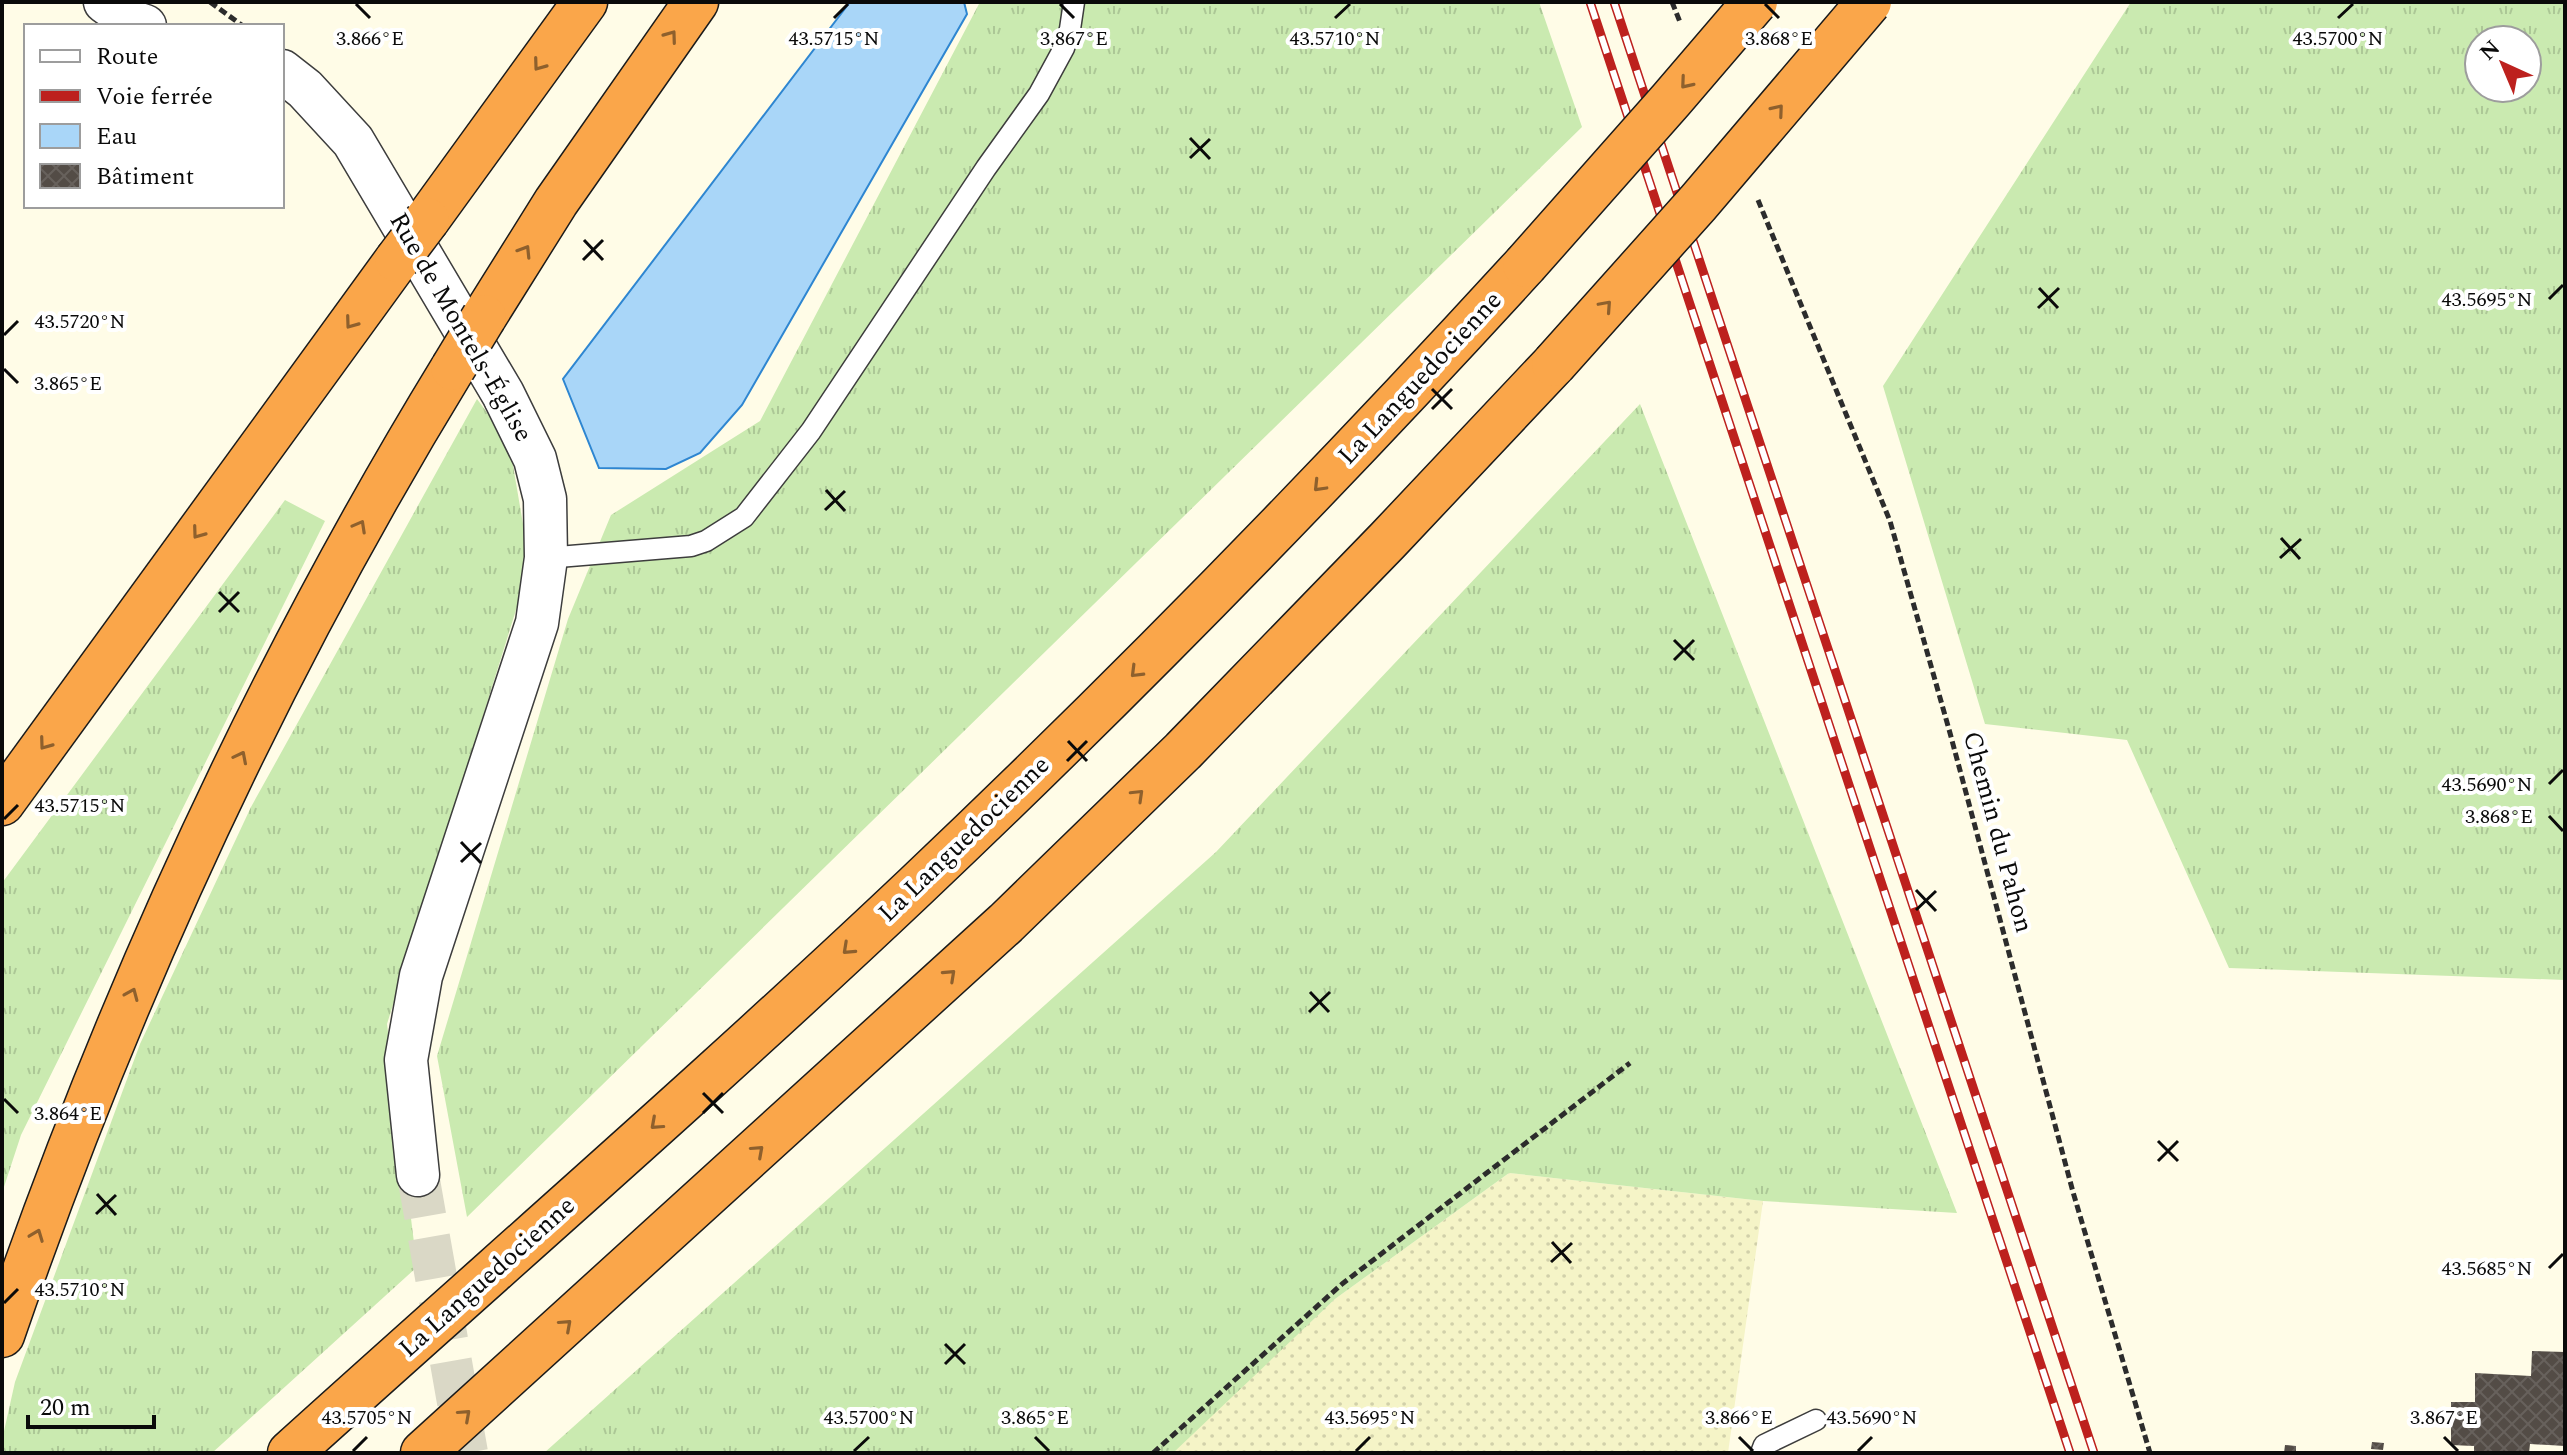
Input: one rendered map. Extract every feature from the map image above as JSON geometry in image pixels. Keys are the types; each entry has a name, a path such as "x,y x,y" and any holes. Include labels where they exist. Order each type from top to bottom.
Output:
{"highway":[{"path":"2,803 585,2"},
{"path":"2,1335 89,1096 157,936 209,821 334,573 402,452 556,202 696,2"},
{"name":"La Languedocienne","path":"290,1453 779,1013 1076,732 1396,406 1525,265 1755,2"},
{"path":"423,1453 1006,923 1205,729 1554,364 1698,203 1869,2"}],"street":[{"path":"105,2 139,24"},
{"name":"Rue de Montels-Église","path":"284,73 305,89 353,141 503,394 535,459 545,499 546,558 537,623 421,976 406,1060 418,1175"}],"lane":[{"path":"546,558 691,546 706,541 744,517 811,431 977,181 1039,94 1064,48 1074,2"},
{"path":"1761,1453 1764,1445 1816,1420"}],"path":[{"path":"210,2 240,24"},
{"name":"Chemin du Pahon","path":"1773,234 1890,521 1955,748 2073,1192 2150,1453"},
{"path":"1153,1453 1342,1284 1630,1063"}],"green space":[{"path":"980,2 1539,2 1582,127 467,1217 437,1056 568,619 611,515 760,421"},
{"path":"2131,2 2565,2 2565,980 2229,968 2127,740 1985,724 1883,386"},
{"path":"477,399 509,442 530,565 387,1024 417,1267 212,1453 2,1453 15,1382 140,1044 251,807"},
{"path":"1640,404 1957,1213 1763,1201 1509,1173 1335,1299 1173,1453 544,1453 1216,852"},
{"path":"285,500 325,521 21,1135 2,1193 2,883"},
{"path":"1509,1173 1763,1201 1728,1453 1170,1453 1335,1299"}],"water":[{"path":"850,2 964,2 967,14 742,405 700,453 666,469 599,468 563,379"}],"building":[{"path":"2532,1351 2565,1352 2565,1446 2530,1444 2529,1453 2474,1453 2474,1446 2451,1445 2451,1402 2475,1402 2475,1373 2531,1376"},
{"path":"2372,1442 2384,1443 2383,1450 2371,1449"},
{"path":"2285,1445 2296,1446 2296,1453 2284,1453"}],"tunnel":[{"path":"418,1175 467,1453"}],"railway":[{"path":"1590,2 2070,1453"},
{"path":"1614,2 2094,1453"}]}
